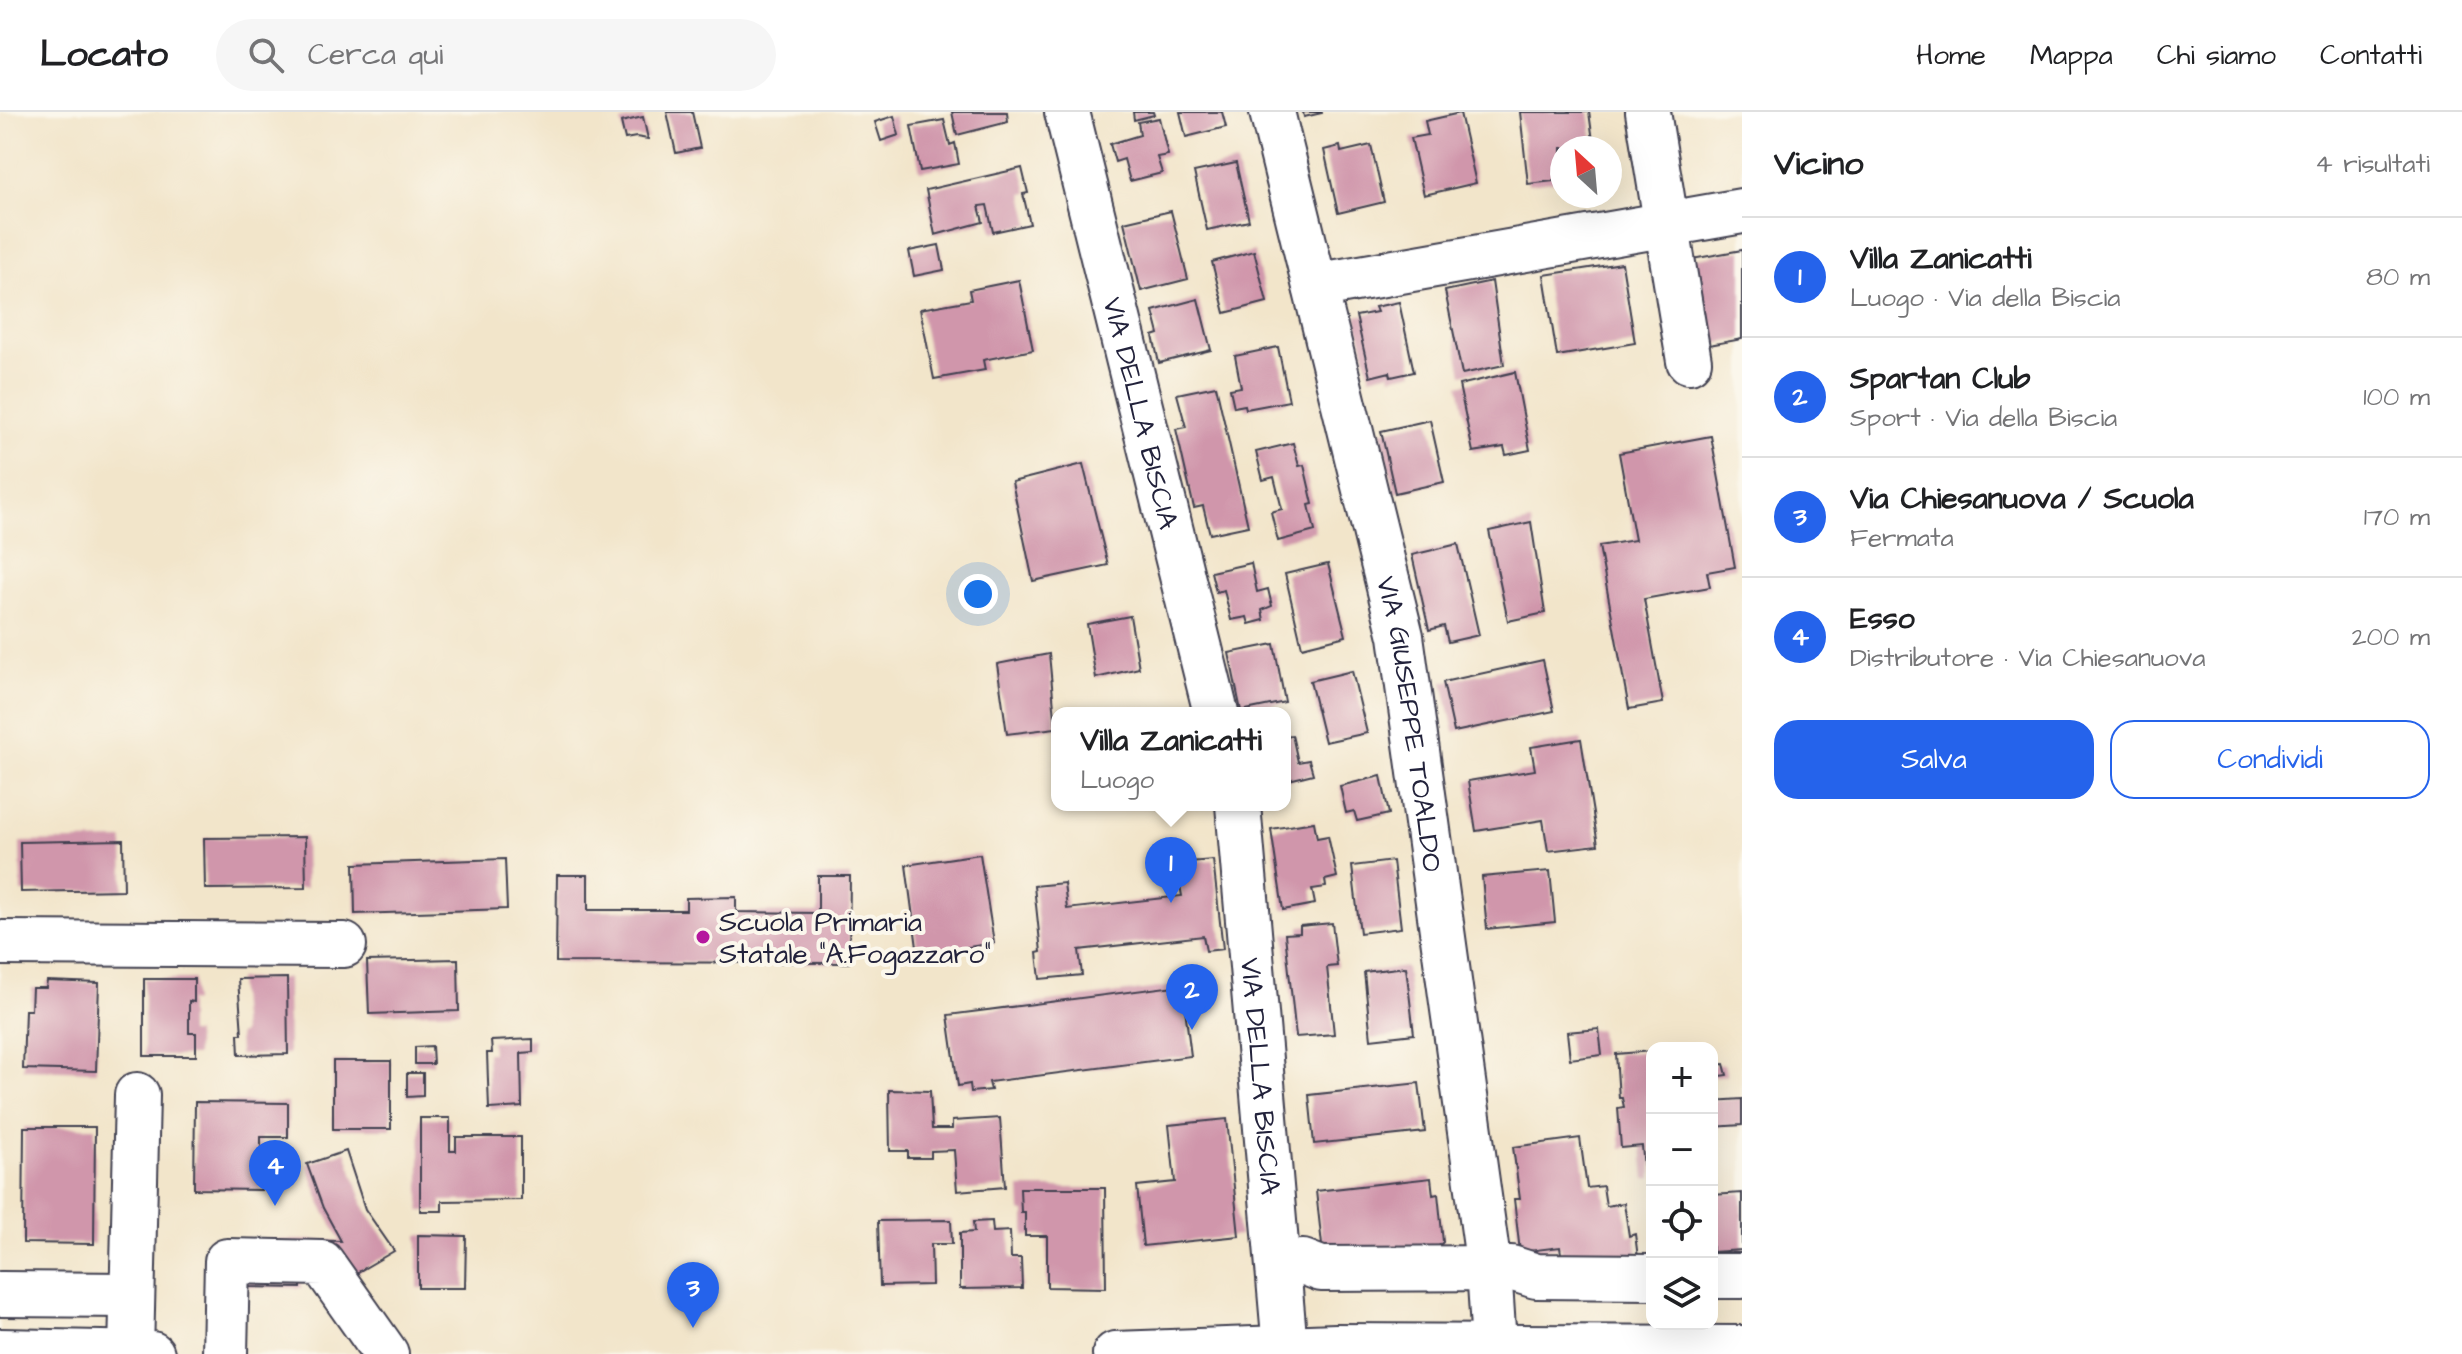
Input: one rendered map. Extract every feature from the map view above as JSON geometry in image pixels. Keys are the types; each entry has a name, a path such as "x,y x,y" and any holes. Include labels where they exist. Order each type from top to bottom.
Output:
{"street":[{"name":"VIA DELLA BISCIA","path":"1067,112 1215,707"},
{"name":"VIA GIUSEPPE TOALDO","path":"1272,112 1401,636 1489,1268 1494,1345"},
{"path":"1648,112 1689,361"},
{"path":"1315,286 1742,211"},
{"name":"VIA DELLA BISCIA","path":"1239,811 1285,1348"},
{"path":"0,943 344,945"},
{"path":"131,1353 137,1095"},
{"path":"225,1354 227,1261 322,1263 386,1354"},
{"path":"1278,1263 1303,1262 1321,1269 1511,1268 1536,1276 1646,1277"},
{"path":"1718,1276 1742,1276"},
{"path":"0,1294 132,1295"},
{"path":"1115,1354 1494,1345 1657,1335 1719,1350"},
{"path":"25,1352 152,1354"}],"building":[{"path":"667,112 692,112 700,148 676,153"},
{"path":"952,112 1007,112 1008,122 957,135"},
{"path":"1133,112 1153,112 1154,115 1134,120"},
{"path":"1180,112 1222,112 1226,127 1186,137"},
{"path":"1303,112 1322,112 1322,113 1304,117"},
{"path":"1520,112 1589,112 1592,136 1550,136 1550,181 1528,184"},
{"path":"1460,113 1476,183 1424,195 1411,138 1428,135 1425,121"},
{"path":"894,116 899,135 881,141 875,122"},
{"path":"643,117 648,139 625,139 621,122"},
{"path":"1159,118 1168,155 1157,157 1162,173 1130,181 1124,159 1115,162 1110,144 1140,135 1138,122"},
{"path":"944,120 950,145 955,143 959,164 920,171 911,126"},
{"path":"1371,145 1384,202 1338,213 1324,150 1340,146 1341,152"},
{"path":"1236,163 1249,221 1207,230 1194,172"},
{"path":"1022,168 1028,193 1023,194 1030,224 993,232 987,205 979,206 983,222 935,235 926,190"},
{"path":"1171,211 1188,279 1141,291 1124,222"},
{"path":"939,245 944,270 914,276 909,251"},
{"path":"1742,250 1742,339 1709,345 1692,259"},
{"path":"1254,251 1267,302 1225,313 1212,262"},
{"path":"1622,263 1635,343 1557,356 1544,275"},
{"path":"1019,280 1033,350 983,360 985,370 934,379 920,309 971,300 969,290"},
{"path":"1492,281 1504,365 1462,374 1445,291"},
{"path":"1198,299 1211,350 1159,363 1153,336 1159,334 1153,311"},
{"path":"1399,302 1414,372 1391,377 1390,372 1370,377 1356,316 1377,312 1375,307"},
{"path":"1278,347 1289,401 1246,409 1245,405 1234,407 1230,389 1241,387 1235,356"},
{"path":"1515,372 1530,450 1506,455 1504,447 1473,452 1459,385"},
{"path":"1216,386 1248,526 1210,534 1203,506 1194,508 1176,429 1186,427 1177,394"},
{"path":"1430,420 1444,482 1395,493 1381,431"},
{"path":"1711,436 1735,567 1707,572 1710,587 1644,599 1663,703 1629,709 1599,546 1635,540 1619,453"},
{"path":"1293,443 1299,466 1304,465 1313,504 1309,505 1315,531 1278,541 1271,512 1282,509 1274,477 1263,480 1256,452"},
{"path":"1083,464 1108,565 1033,581 1012,482"},
{"path":"1531,522 1545,613 1508,621 1489,531"},
{"path":"1458,544 1479,635 1448,642 1444,626 1429,630 1412,555"},
{"path":"1251,563 1257,592 1268,589 1272,606 1262,610 1264,620 1249,624 1247,617 1231,620 1224,590 1216,592 1211,572"},
{"path":"1328,564 1346,636 1302,647 1285,574"},
{"path":"1130,616 1139,668 1096,678 1087,624"},
{"path":"1274,644 1285,702 1240,707 1229,653"},
{"path":"1049,654 1054,707 1051,707 1051,729 1007,734 997,664"},
{"path":"1543,660 1554,711 1454,732 1443,682"},
{"path":"1352,671 1367,733 1325,742 1310,681"},
{"path":"1291,735 1298,762 1309,760 1313,774 1291,780"},
{"path":"1581,739 1598,845 1548,851 1543,820 1476,831 1468,781 1535,770 1531,747"},
{"path":"1381,776 1389,814 1357,821 1354,811 1346,813 1340,786"},
{"path":"1314,822 1317,838 1328,836 1337,877 1325,880 1326,887 1312,889 1315,904 1283,910 1271,829"},
{"path":"305,837 306,888 205,889 204,838"},
{"path":"123,840 124,890 21,892 20,842"},
{"path":"980,854 994,943 918,955 906,865"},
{"path":"505,859 507,909 355,914 354,864"},
{"path":"1213,860 1223,949 1206,951 1203,936 1079,950 1082,975 1040,979 1037,953 1041,952 1034,886 1064,883 1067,909 1182,896 1178,874 1190,872 1189,862"},
{"path":"1393,861 1401,928 1360,933 1352,866"},
{"path":"1550,871 1555,922 1487,929 1482,877"},
{"name":"Scuola Primaria Statale \"A.Fogazzaro\"","path":"557,875 588,875 588,910 686,910 686,898 736,897 736,912 818,913 818,876 850,876 849,963 556,962"},
{"path":"1332,923 1337,966 1327,967 1334,1034 1296,1037 1285,934 1300,933 1300,926"},
{"path":"458,959 459,1011 369,1014 367,961"},
{"path":"1406,967 1414,1034 1371,1039 1364,972"},
{"path":"287,978 288,1054 239,1055 238,1034 242,1034 238,979"},
{"path":"144,979 194,979 194,1002 189,1001 189,1033 196,1033 196,1056 144,1056"},
{"path":"47,981 99,983 96,1071 23,1069 25,1010 31,1010 32,988 46,988"},
{"path":"1182,985 1191,1056 989,1082 991,1090 971,1092 970,1084 958,1086 948,1015"},
{"path":"1599,1029 1602,1055 1570,1059 1567,1032"},
{"path":"533,1039 533,1052 521,1053 522,1107 489,1109 487,1053 492,1053 491,1041"},
{"path":"432,1046 433,1064 415,1064 415,1047"},
{"path":"1646,1052 1646,1179 1642,1146 1621,1148 1618,1108 1624,1107 1622,1098 1619,1098 1616,1054"},
{"path":"333,1061 391,1061 391,1129 333,1129"},
{"path":"1718,1064 1724,1064 1727,1075 1718,1076"},
{"path":"407,1073 423,1073 423,1096 407,1097"},
{"path":"1419,1083 1425,1132 1314,1144 1309,1095"},
{"path":"889,1090 930,1091 932,1129 952,1129 952,1121 1000,1118 1005,1187 957,1191 954,1150 931,1151 931,1158 908,1158 908,1151 890,1151"},
{"path":"1742,1099 1742,1125 1718,1127 1718,1101"},
{"path":"195,1102 288,1103 288,1137 261,1137 261,1190 194,1189"},
{"path":"420,1118 450,1118 450,1151 456,1151 456,1137 521,1137 521,1200 442,1201 442,1211 420,1211"},
{"path":"1227,1119 1239,1236 1143,1246 1137,1186 1175,1182 1169,1125"},
{"path":"24,1127 95,1127 94,1244 23,1243"},
{"path":"1580,1138 1587,1188 1603,1186 1606,1206 1624,1203 1629,1236 1635,1234 1638,1258 1563,1267 1560,1247 1520,1252 1514,1199 1520,1199 1513,1147"},
{"path":"346,1151 365,1209 394,1251 358,1272 302,1270 301,1288 246,1287 247,1239 341,1241 323,1208 307,1164"},
{"path":"1431,1178 1433,1195 1438,1194 1443,1242 1431,1253 1332,1254 1322,1245 1316,1191"},
{"path":"1020,1188 1105,1188 1106,1288 1047,1287 1047,1236 1025,1236 1025,1212 1021,1212"},
{"path":"1742,1193 1742,1250 1718,1252 1718,1195"},
{"path":"951,1220 952,1244 931,1244 932,1285 880,1286 878,1221"},
{"path":"992,1221 993,1232 1010,1231 1011,1258 1021,1258 1022,1288 960,1289 960,1233 974,1232 973,1222"},
{"path":"418,1235 466,1236 465,1288 418,1288"}],"place":[{"name":"Villa Zanicatti","path":"1171,903"},
{"name":"Scuola Primaria Statale \"A.Fogazzaro\"","path":"703,937"},
{"name":"Spartan Club","path":"1192,1030"},
{"name":"Esso","path":"275,1206"},
{"name":"Via Chiesanuova / Scuola","path":"693,1328"}]}
